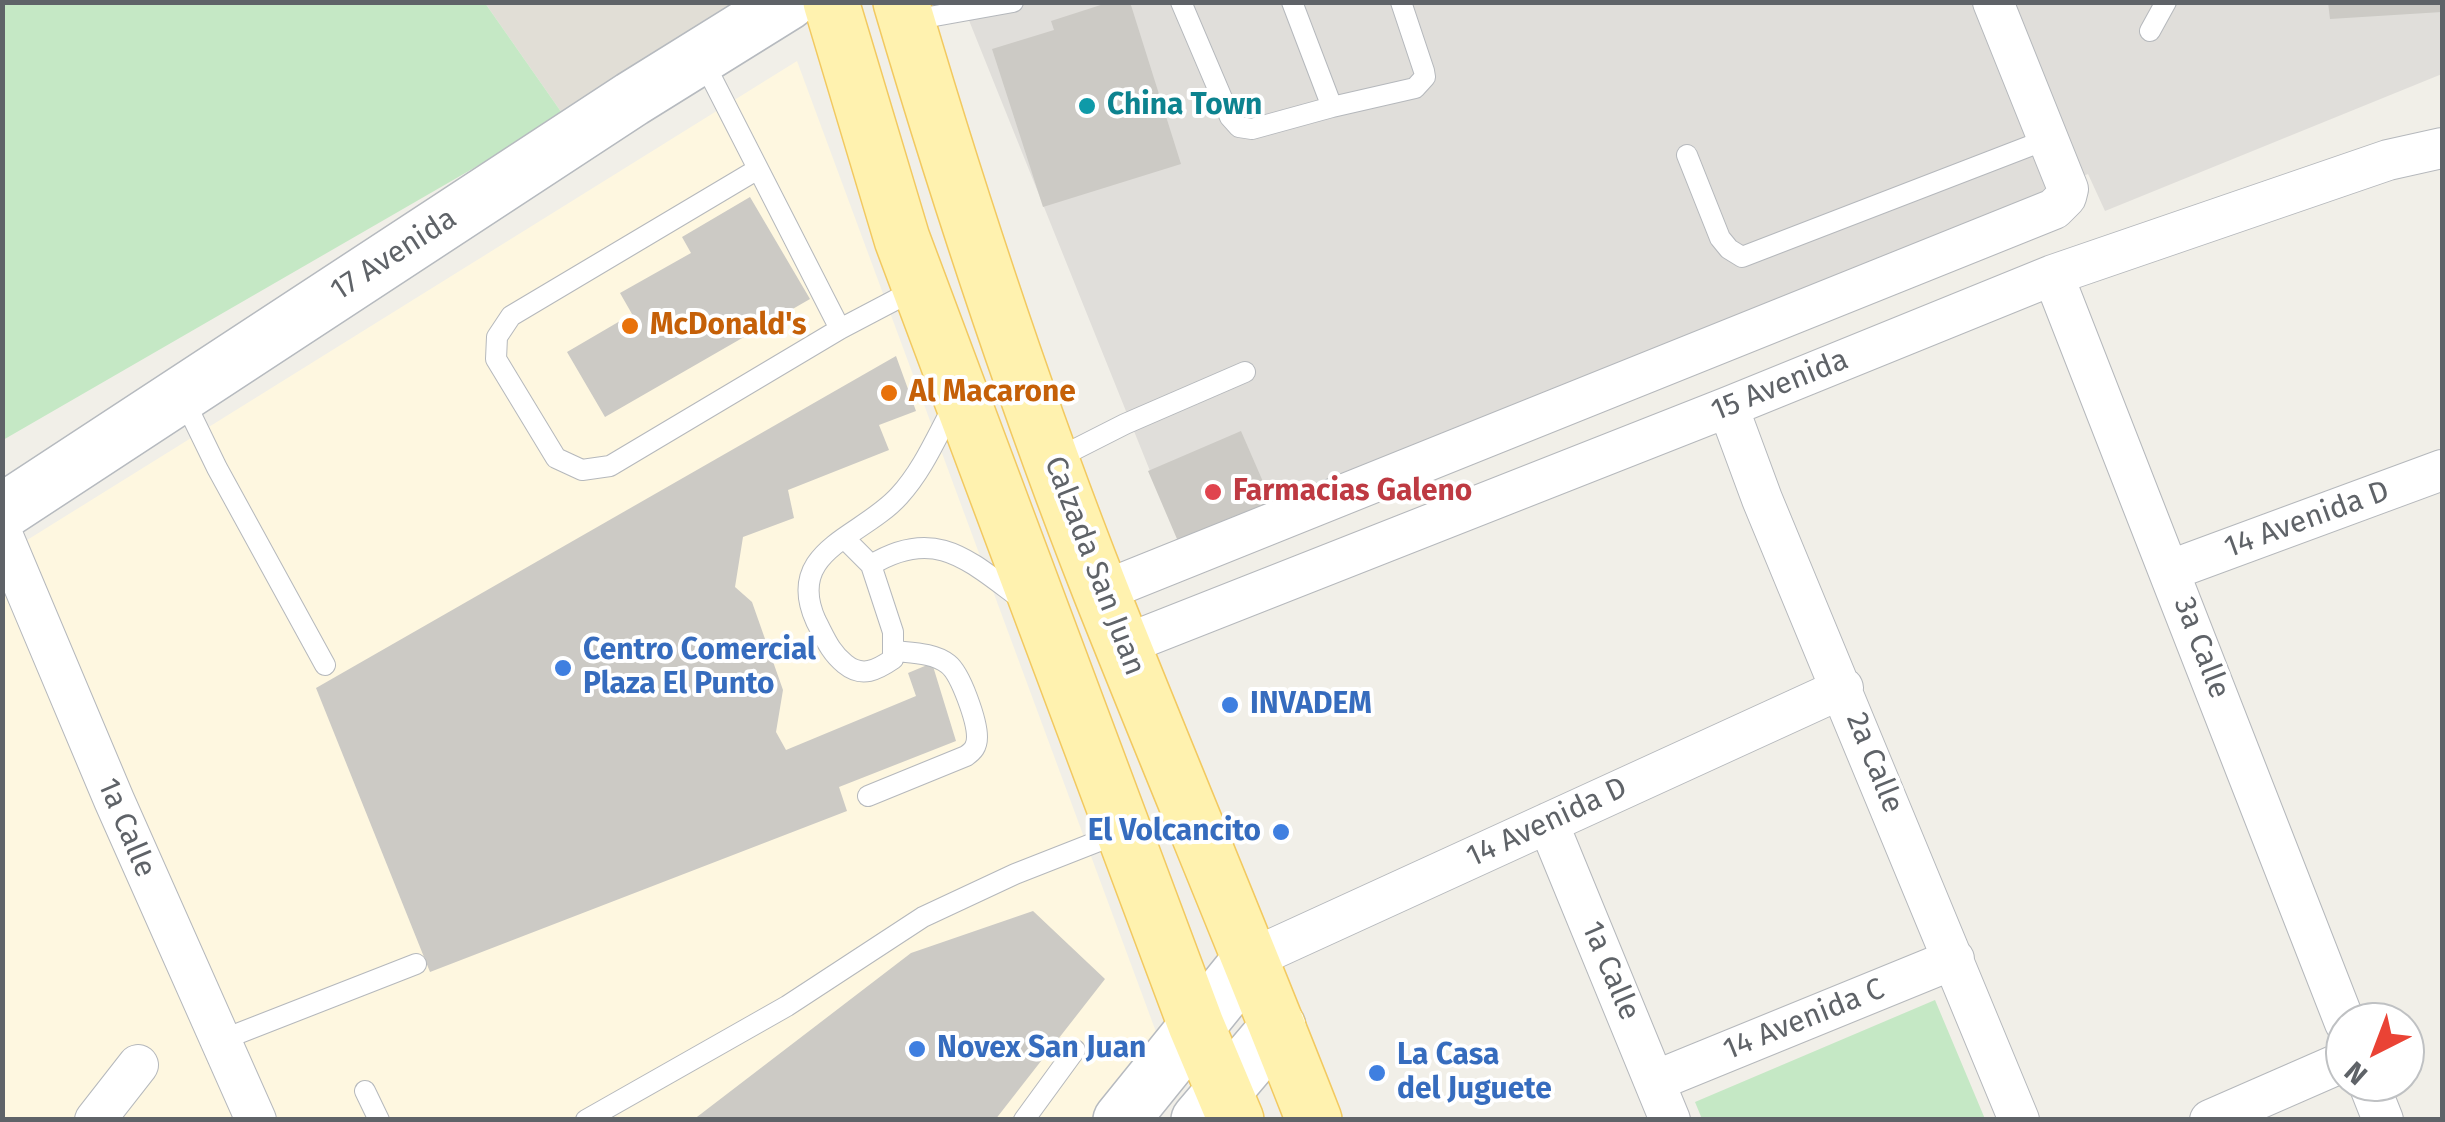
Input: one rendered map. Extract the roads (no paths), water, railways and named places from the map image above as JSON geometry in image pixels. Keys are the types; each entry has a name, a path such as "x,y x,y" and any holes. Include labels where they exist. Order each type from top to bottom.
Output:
{"main road":[{"path":"830,2 902,239 1196,1025 1220,1109"},
{"name":"Calzada San Juan","path":"904,12 990,291 1052,461 1314,1120"}],"street":[{"name":"17 Avenida","path":"2,512 788,2"},
{"path":"1101,592 2054,209 2068,189 1993,2"},
{"name":"15 Avenida","path":"1124,644 2053,275 2388,160 2442,148"},
{"name":"3a Calle","path":"2053,275 2337,1002"},
{"name":"2a Calle","path":"1728,407 1762,499 2019,1120"},
{"name":"14 Avenida D","path":"2170,570 2442,470"},
{"name":"1a Calle","path":"2,534 114,800 256,1120"},
{"name":"14 Avenida D","path":"1252,958 1843,688"},
{"name":"1a Calle","path":"1548,823 1670,1120"},
{"path":"1121,1120 1252,958"},
{"name":"14 Avenida C","path":"1655,1081 1954,959"},
{"path":"1220,1109 1278,1027"},
{"path":"96,1120 138,1065"},
{"path":"2210,1120 2325,1070"}],"lane":[{"path":"904,12 1013,2"},
{"path":"1181,2 1230,117 1239,127 1252,129 1415,88 1421,83 1424,71 1400,2"},
{"path":"1292,2 1332,107"},
{"path":"2150,31 2166,2"},
{"path":"701,56 840,329"},
{"path":"1687,154 1720,238 1742,257 2048,138"},
{"path":"758,168 511,316 498,337 496,359 556,458 582,470 610,466 840,329 920,287"},
{"path":"1052,461 1244,372"},
{"path":"844,538 871,564 894,632 893,659 881,668 862,673 832,654 810,606 806,590 809,573 844,538 879,514 911,482 960,394"},
{"path":"182,396 325,665"},
{"path":"871,564 912,546 954,552 1042,614"},
{"path":"868,796 966,756 977,741 966,695 952,668 926,654 895,651"},
{"path":"586,1120 787,1006 923,917 1015,874 1124,831"},
{"path":"220,1040 416,964"},
{"path":"1024,1120 1074,1050"},
{"path":"365,1091 378,1120"}],"place":[{"name":"China Town","path":"1087,106"},
{"name":"McDonald's","path":"630,326"},
{"name":"Al Macarone","path":"889,393"},
{"name":"Farmacias Galeno","path":"1213,492"},
{"name":"Centro Comercial Plaza El Punto","path":"563,668"},
{"name":"INVADEM","path":"1230,705"},
{"name":"El Volcancito","path":"1281,832"},
{"name":"Novex San Juan","path":"917,1049"},
{"name":"La Casa del Juguete","path":"1377,1073"}]}
